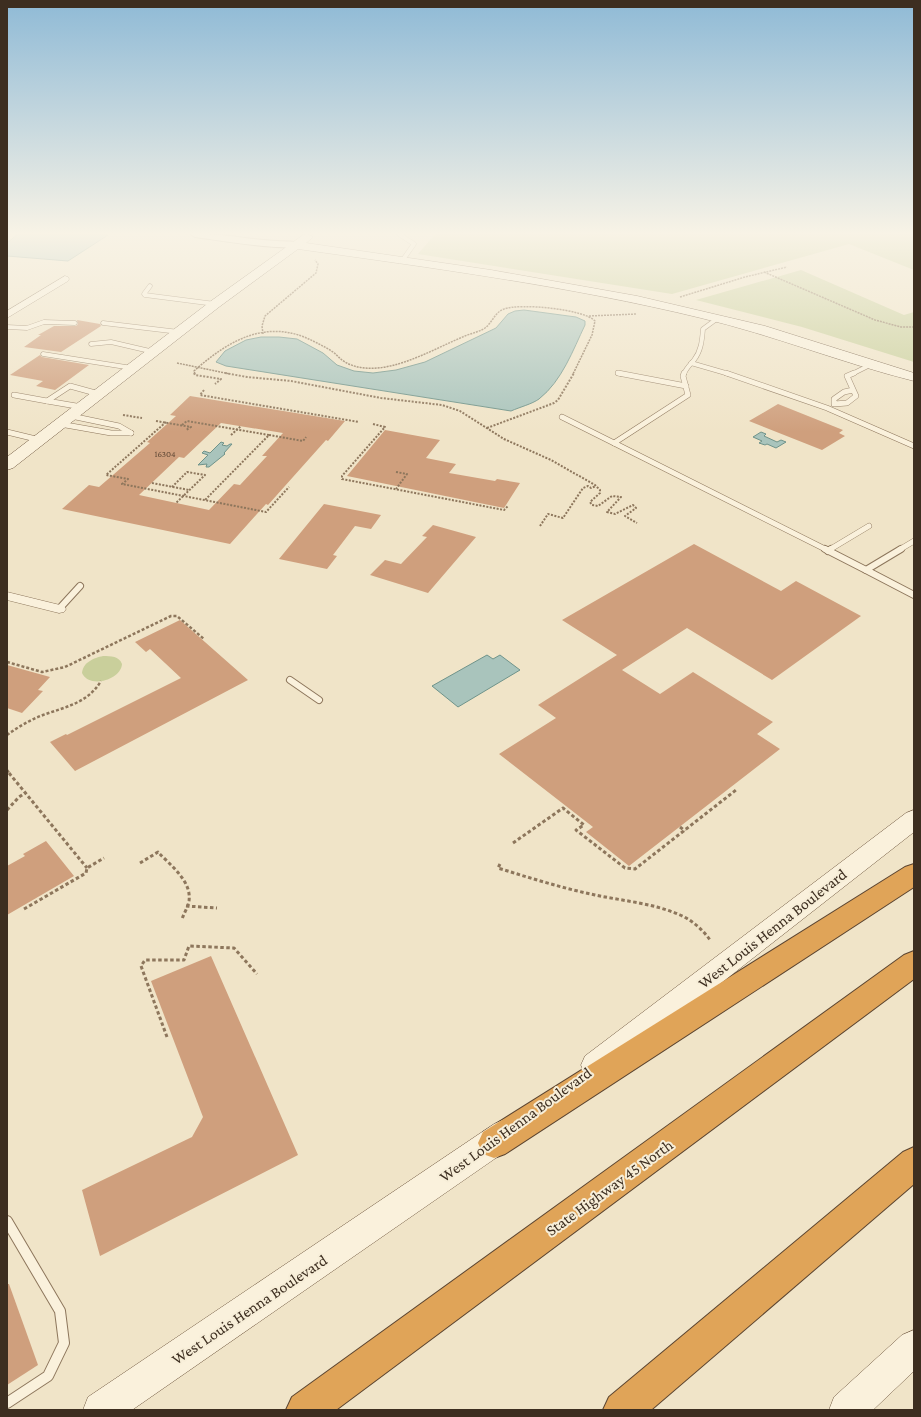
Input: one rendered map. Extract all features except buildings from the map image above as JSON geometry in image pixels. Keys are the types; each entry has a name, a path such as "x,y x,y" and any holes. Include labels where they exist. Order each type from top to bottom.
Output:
{"highway":[{"path":"494,1143 914,874"},
{"name":"State Highway 45 North","path":"305,1410 914,963"},
{"path":"622,1410 914,1163"}],"main road":[{"path":"7,465 221,300"},
{"path":"641,300 718,318 795,340 890,372 914,384"},
{"path":"890,372 914,377"},
{"name":"West Louis Henna Boulevard","path":"101,1410 494,1143 914,818"},
{"path":"848,1410 914,1347"}],"street":[{"path":"7,315 31,300"},
{"path":"7,596 59,609"}],"lane":[{"path":"185,300 216,304"},
{"path":"614,443 688,395 683,376 686,368 694,360 702,345 703,329 718,318"},
{"path":"7,327 27,328 44,322 75,323"},
{"path":"103,323 180,332"},
{"path":"91,344 111,342 154,352"},
{"path":"43,354 132,368"},
{"path":"691,363 713,368 827,408 914,446"},
{"path":"827,408 834,404 847,404 856,396 847,376 870,365"},
{"path":"618,373 686,386"},
{"path":"47,401 70,386 99,394"},
{"path":"834,404 834,399 844,392 853,390"},
{"path":"14,395 82,407"},
{"path":"562,417 914,595"},
{"path":"66,420 119,426 131,433 111,433 66,420"},
{"path":"7,432 40,440"},
{"path":"828,551 869,526"},
{"path":"866,570 914,541"},
{"path":"59,609 80,586"},
{"path":"290,680 319,700"},
{"path":"7,1221 60,1311 64,1343 48,1376 7,1403"}],"path":[{"path":"263,334 262,326 264,316 283,300"},
{"path":"666,305 674,300"},
{"path":"829,300 875,320 901,327 914,327"},
{"path":"215,384 221,379 195,375 194,371 230,344 246,337 263,334 288,334 305,337 333,352 346,362 358,367 376,368 390,366 411,359 485,328 498,312 509,307 532,307 587,316 636,314"},
{"path":"487,428 558,400 579,363 595,328 595,322 587,316"},
{"path":"177,363 247,377 291,381 380,398 442,405 460,411 504,439 561,465 596,486 600,490 600,493 590,502 590,504 598,506 610,496 616,495 621,498 607,512 615,514 632,505 636,508 625,516 637,523"},
{"path":"204,390 200,395 348,419 358,422"},
{"path":"122,414 142,418"},
{"path":"156,421 191,427 186,430"},
{"path":"182,425 186,421 303,441 306,437"},
{"path":"166,422 106,475 128,479 122,484 266,512 289,487"},
{"path":"373,424 385,427 342,476 342,479 504,510 508,506"},
{"path":"231,435 241,426"},
{"path":"205,501 269,435"},
{"path":"172,487 187,472 205,475 176,503"},
{"path":"396,472 407,474 396,489"},
{"path":"152,483 189,490"},
{"path":"540,526 548,514 563,518 583,488 588,486 591,488 596,486"},
{"path":"7,662 42,672 65,667 171,616 177,616 204,639"},
{"path":"88,656 92,659"},
{"path":"7,735 14,729 39,717 81,701 95,691 101,681"},
{"path":"7,770 87,868"},
{"path":"513,843 562,808 584,825 576,830 625,868 635,869 736,790"},
{"path":"7,810 25,792"},
{"path":"680,827 685,831"},
{"path":"140,863 158,852 182,877 188,887 189,899 182,919"},
{"path":"24,909 86,873 87,868 104,858"},
{"path":"500,864 498,868 555,885 595,895 628,900 681,915 703,930 710,940"},
{"path":"186,906 217,908"},
{"path":"167,1037 141,966 145,960 184,960 189,946 234,948 257,974"}],"green space":[{"path":"696,300 870,300 904,315 914,312 914,362 802,327"},
{"path":"103,656 112,656 119,659 122,664 120,670 111,678 104,680 91,681 86,678 82,673 84,666 93,659"}],"water":[{"path":"524,310 576,317 585,321 585,325 566,365 547,392 536,401 511,411 226,366 216,362 225,351 246,340 261,337 279,337 297,339 323,353 337,365 354,371 373,373 396,370 425,362 496,328 508,314 515,311"},
{"path":"761,432 766,434 764,436 777,442 781,440 786,442 776,448 767,444 765,445 759,443 762,441 753,437"},
{"path":"221,442 224,443 222,445 227,446 232,444 224,453 225,454 209,467 206,467 207,464 198,465 208,455 202,453 204,451 210,453"},
{"path":"487,655 493,659 500,655 520,670 458,707 432,686"}]}
